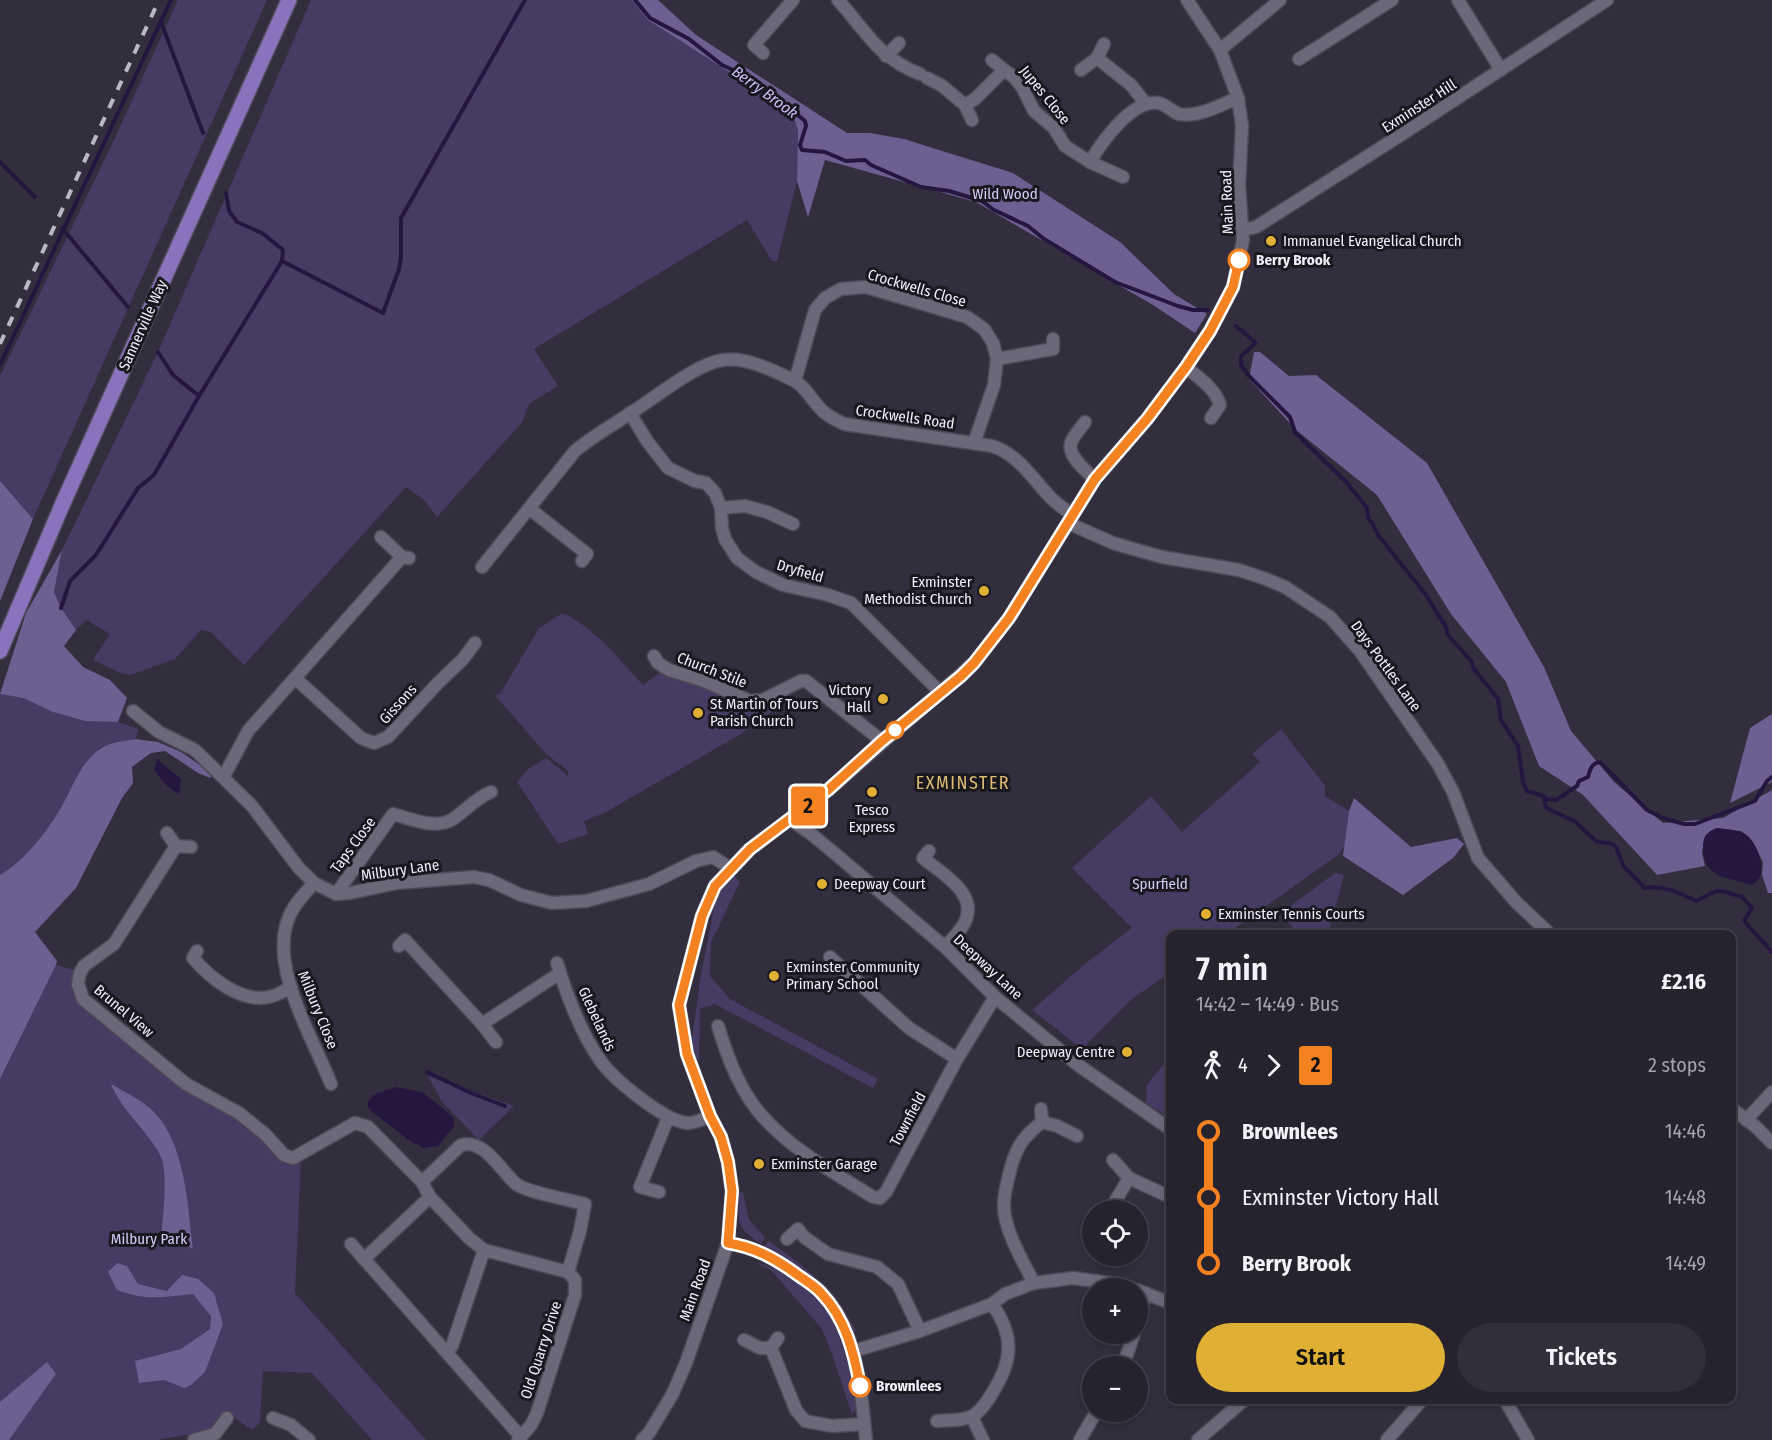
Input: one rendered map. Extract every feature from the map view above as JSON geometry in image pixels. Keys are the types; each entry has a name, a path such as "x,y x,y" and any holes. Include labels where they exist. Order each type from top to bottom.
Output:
{"main road":[{"name":"Sannerville Way","path":"0,651 63,503 289,0"}],"street":[{"path":"744,35 759,49 793,0"},
{"path":"838,0 871,42 886,56 903,67 941,85 965,105 972,120"},
{"name":"Main Road","path":"642,1440 650,1432 677,1384 728,1243 732,1191 728,1162 721,1137 710,1116 687,1054 679,1005 702,916 715,886 750,849 828,790 974,663 1009,618 1095,479 1147,419 1186,367 1210,331 1233,287 1244,240 1239,185 1242,126 1239,98 1220,50 1187,0"},
{"path":"1220,50 1280,0"},
{"path":"1299,59 1392,0"},
{"path":"1458,0 1501,70"},
{"name":"Exminster Hill","path":"1243,230 1256,226 1607,0"},
{"path":"886,56 899,43"},
{"path":"1082,70 1097,58 1104,44"},
{"path":"1097,58 1131,86 1146,104"},
{"name":"Jupes Close","path":"992,60 1014,77 1022,87 1034,111 1054,128 1065,146 1090,162 1123,177"},
{"name":"Jupes Close","path":"965,105 975,99 1004,70"},
{"path":"1090,162 1110,132 1146,104 1159,103 1179,114 1197,113 1239,98"},
{"name":"Crockwells Close","path":"795,381 815,310 825,298 841,289 852,287 866,287 967,317 984,329 993,343 997,358"},
{"path":"974,443 994,385 997,358 1053,348"},
{"name":"Crockwells Road","path":"482,567 575,451 593,436 708,364 724,360 745,361 795,381 804,387 818,407 830,417 844,424 992,446 1012,455 1070,519"},
{"path":"1186,367 1215,393 1225,408 1211,418"},
{"name":"Dryfield","path":"630,413 647,441 668,468 695,481 706,483 715,493 722,508 722,528 725,539 737,558 756,572 783,585 828,595 851,603 940,693"},
{"path":"1085,422 1071,442 1071,452 1095,479"},
{"path":"722,508 745,506 767,512 793,524"},
{"path":"530,509 587,554"},
{"name":"Days Pottles Lane","path":"1070,519 1113,543 1162,556 1239,570 1266,579 1285,587 1330,617 1360,651 1438,764 1453,792 1478,858 1517,903 1546,930"},
{"path":"224,776 248,732 405,557 381,537"},
{"name":"Gissons","path":"295,678 361,738 374,743 388,737 438,683 459,655 475,643"},
{"name":"Church Stile","path":"654,656 658,663 678,674 702,680 750,701 763,700 801,681 806,681 882,741"},
{"path":"133,711 159,732 195,750 224,776 252,806 298,867 314,883 336,894"},
{"name":"Taps Close","path":"336,894 393,814 434,824 450,821 482,796 491,792"},
{"name":"Deepway Lane","path":"791,820 839,856 945,947 995,997 1089,1073 1166,1126"},
{"path":"167,833 176,846 190,847"},
{"name":"Brunel View","path":"176,846 114,944 84,966 78,984 83,999 186,1084 238,1113 266,1135 284,1155 293,1158 355,1123 362,1124 368,1127 422,1182"},
{"name":"Milbury Lane","path":"336,894 397,883 474,877 489,880 521,895 552,903 586,901 649,884 696,861 713,857 730,868"},
{"path":"923,858 961,890 968,903 967,918 945,947"},
{"name":"Milbury Close","path":"314,883 289,917 284,962 291,987 331,1084"},
{"path":"405,940 496,1041"},
{"path":"830,957 915,1033 957,1059"},
{"path":"192,959 222,984 240,995 269,998 291,987"},
{"name":"Glebelands","path":"482,1024 559,968 586,1037 600,1062 641,1099 668,1118"},
{"name":"Townfield","path":"718,1026 726,1053 743,1088 764,1119 802,1153 873,1197 880,1198 886,1191 957,1059 995,997"},
{"path":"1746,1120 1772,1092"},
{"path":"1041,1109 1042,1122"},
{"path":"1736,1112 1772,1143"},
{"path":"658,1192 640,1186 668,1118 689,1123 710,1116"},
{"path":"1042,1122 1057,1126 1077,1136"},
{"path":"1034,1283 1015,1248 1004,1206 1008,1178 1015,1154 1027,1134 1042,1122"},
{"name":"Old Quarry Drive","path":"351,1244 447,1351 519,1438 531,1425 537,1413 575,1295 575,1280 568,1272 585,1204 519,1186 479,1146 469,1143 461,1145 422,1182"},
{"path":"1113,1160 1129,1178 1166,1195"},
{"path":"1116,1200 1129,1178"},
{"path":"422,1182 430,1197 469,1238 484,1250 568,1272"},
{"path":"364,1259 430,1197"},
{"path":"787,1239 803,1225 804,1237 828,1254 877,1267 898,1284 920,1330"},
{"path":"728,1243 761,1252 778,1261 820,1292 835,1310 854,1351 866,1440"},
{"path":"447,1351 452,1346 484,1250"},
{"path":"854,1351 992,1304 1005,1294 1034,1283 1073,1278 1082,1279"},
{"path":"1148,1294 1166,1301"},
{"path":"937,1421 972,1417 988,1402 1005,1372 1009,1343 1004,1321 992,1304"},
{"path":"744,1340 760,1348 774,1343 796,1410 805,1421 832,1426 864,1424"},
{"path":"1198,1440 1240,1404"},
{"path":"1387,1440 1418,1404"},
{"path":"1507,1404 1528,1440"},
{"path":"972,1417 983,1440"},
{"path":"194,1440 215,1434 227,1418"},
{"path":"273,1419 291,1425 309,1440"},
{"path":"1080,1440 1090,1422"}],"green space":[{"path":"178,0 267,0 33,519 0,481 0,376 114,140"},
{"path":"311,0 632,0 648,20 779,104 795,121 798,131 797,181 777,261 772,261 747,220 534,349 558,386 530,403 522,422 437,517 424,500 406,487 244,665 211,632 201,630 175,659 130,675 118,672 93,660 110,634 86,620 76,630 61,608 54,592 62,550 158,352"},
{"name":"Wild Wood","path":"632,0 658,0 696,35 847,133 870,133 904,139 1013,173 1120,242 1174,294 1207,314 1195,333 1153,305 976,202 825,160 808,217 797,181 798,131 795,121 779,104 648,20"},
{"path":"1254,352 1260,352 1289,376 1316,375 1427,463 1544,667 1571,731 1614,782 1663,823 1723,818 1772,790 1772,893 1768,893 1762,875 1763,862 1753,842 1741,831 1716,828 1705,836 1702,853 1705,866 1657,875 1583,795 1539,766 1506,682 1451,614 1377,495 1296,430 1249,379"},
{"path":"0,481 33,519 0,601"},
{"path":"62,550 54,592 61,608 76,630 64,646 83,667 110,680 127,698 118,722 85,721 53,712 23,698 0,694 26,613"},
{"path":"561,614 581,623 592,632 643,685 662,671 684,683 714,689 728,702 752,706 778,698 783,704 741,734 606,812 584,821 588,834 558,844 517,782 528,769 546,758 568,776 568,771 545,753 495,695 500,694 539,628"},
{"path":"0,694 23,698 53,712 85,721 118,722 139,729 135,739 108,745 93,755 81,769 59,811 41,838 26,855 0,875"},
{"path":"1772,714 1772,782 1730,803 1750,728"},
{"name":"Spurfield","path":"1281,729 1325,786 1325,796 1349,811 1345,846 1338,855 1233,930 1166,930 1166,976 1133,998 1082,1049 1032,1010 1086,963 1132,928 1072,868 1151,796 1182,832 1260,762 1252,754"},
{"path":"135,739 158,742 181,752 213,774 210,778 198,773 165,751 151,753 132,767 133,783 122,798 76,888 35,932 57,961 0,1079 0,875 26,855 41,838 59,811 81,769 93,755 108,745"},
{"path":"1354,798 1411,847 1457,838 1464,844 1453,858 1403,895 1343,856 1349,811"},
{"path":"1335,873 1344,875 1329,930 1295,930 1281,913"},
{"path":"733,875 740,882 711,942 710,976 730,999 878,1079 873,1088 715,1004 700,1009 699,1060 690,1053 701,974 717,893"},
{"name":"Milbury Park","path":"56,965 75,970 73,987 79,1002 229,1112 301,1160 295,1293 426,1440 372,1440 312,1373 263,1371 260,1422 252,1430 229,1414 212,1431 156,1440 9,1440 56,1374 0,1402 0,1079"},
{"path":"1166,1061 1166,1116 1146,1103 1147,1085"},
{"path":"428,1076 514,1106 479,1140 442,1102"},
{"path":"111,1084 147,1106 160,1118 170,1134 177,1152 186,1192 193,1249 162,1231 165,1182 161,1157"},
{"path":"743,1192 749,1220 765,1237 761,1244 746,1232 740,1223 739,1193"},
{"path":"769,1241 808,1271 828,1290 856,1331 853,1333 797,1267 768,1249 765,1245"},
{"path":"117,1263 127,1266 138,1284 167,1291 182,1275 198,1279 214,1293 223,1324 205,1372 191,1385 184,1388 164,1380 139,1383 135,1361 181,1349 210,1329 211,1316 193,1294 146,1297 117,1290 108,1272"},
{"path":"758,1263 783,1272 803,1284 831,1317 840,1337 853,1382 858,1406 852,1414 822,1329 771,1270"},
{"path":"47,1362 56,1374 9,1440 0,1440 0,1402"}],"shaded area":[{"path":"157,759 181,779 179,795 165,784 154,770"},
{"path":"1718,828 1743,833 1755,846 1761,860 1761,868 1757,881 1752,885 1717,874 1706,864 1703,855 1704,838"},
{"path":"396,1087 422,1092 451,1115 454,1126 438,1146 424,1148 410,1141 370,1110 367,1104 373,1095"}],"waterway":[{"path":"0,365 171,0"},
{"path":"282,261 383,313 399,269 401,218 525,0"},
{"name":"Berry Brook","path":"635,0 650,18 689,39 722,65 748,77 768,90 805,121 806,126 800,145 802,150 825,152 846,161 865,160 871,165 921,187 949,191 982,201 994,210 1028,226 1044,239 1115,282 1178,306 1193,310 1208,310"},
{"path":"161,22 203,133"},
{"path":"0,162 35,197"},
{"path":"61,608 70,581 96,555 138,488 154,475 199,396 282,261 283,250 262,233 237,222 229,211 226,193"},
{"path":"62,228 128,307"},
{"name":"Berry Brook","path":"1236,326 1256,343 1241,356 1241,365 1248,375 1290,417 1295,432 1348,484 1367,508 1368,518 1378,535 1426,595 1446,627 1448,635 1471,661 1474,669 1498,699 1501,720 1518,746 1523,782 1527,791 1544,796 1546,808 1574,821 1596,841 1616,847 1624,867 1645,888 1666,889 1696,901 1716,891 1742,897 1752,908 1744,921 1772,952"},
{"path":"158,352 173,375 199,396"},
{"path":"1545,799 1556,800 1577,786 1579,781 1588,777 1593,765 1600,762 1647,810 1663,818 1684,824 1695,824 1755,801 1772,777"},
{"path":"427,1072 505,1106"}],"railway":[{"path":"0,344 159,0"}],"bus line":[{"name":"2","path":"860,1386 854,1351 835,1310 820,1292 778,1261 761,1252 728,1243 732,1205 728,1162 721,1137 710,1116 687,1054 679,1005 702,916 715,886 750,849 777,831 828,790 974,663 1009,618 1095,479 1147,419 1210,331 1233,287 1239,260"}],"place":[{"name":"Immanuel Evangelical Church","path":"1271,241"},
{"name":"Berry Brook","path":"1239,260"},
{"name":"Exminster Methodist Church","path":"984,591"},
{"name":"Victory Hall","path":"883,699"},
{"name":"St Martin of Tours Parish Church","path":"698,713"},
{"name":"Tesco Express","path":"872,792"},
{"name":"Deepway Court","path":"822,884"},
{"name":"Exminster Tennis Courts","path":"1206,914"},
{"name":"Exminster Community Primary School","path":"774,976"},
{"name":"Deepway Centre","path":"1127,1052"},
{"name":"Exminster Garage","path":"759,1164"},
{"name":"Brownlees","path":"860,1386"}],"district":[{"name":"EXMINSTER","path":"963,783"}]}
